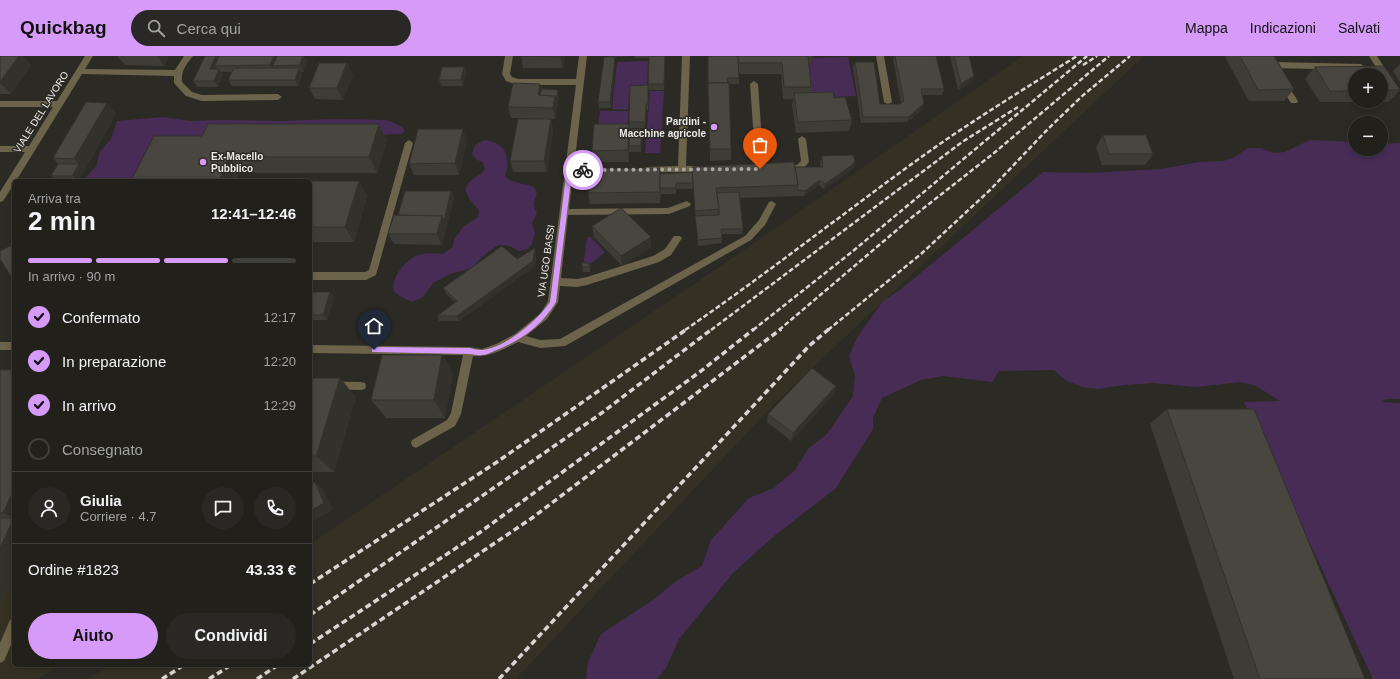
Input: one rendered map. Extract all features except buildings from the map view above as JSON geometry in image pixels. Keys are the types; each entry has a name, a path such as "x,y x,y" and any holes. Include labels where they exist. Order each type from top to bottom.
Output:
{"street":[{"name":"VIALE DEL LAVORO","path":"12,179 89,56"},
{"path":"190,56 182,63 178,73 178,83 189,94 202,98 278,97"},
{"path":"509,56 506,74 509,79 518,82 580,82"},
{"name":"VIA UGO BASSI","path":"312,349 470,351 482,353 499,347 518,337 544,316 553,302 583,56"},
{"path":"682,170 686,56"},
{"path":"880,56 888,102"},
{"path":"1267,56 1294,102"},
{"path":"1373,56 1390,83"},
{"path":"1276,71 1380,67"},
{"path":"80,71 178,73"},
{"path":"754,84 759,169"},
{"path":"0,104 59,104"},
{"path":"778,168 799,168 805,162 802,139"},
{"path":"312,276 366,276 372,272 409,143"},
{"path":"0,149 31,149"},
{"path":"636,170 713,169"},
{"path":"569,170 612,170"},
{"name":"VIALE DEL LAVORO","path":"0,199 12,180"},
{"path":"564,212 669,211 687,204"},
{"path":"518,337 530,343 546,345 562,343 748,238 761,226 767,217 772,204"},
{"path":"555,282 577,283 587,281 656,259 668,252 677,238"},
{"path":"0,346 12,346"},
{"path":"416,443 451,423 456,414 470,351"},
{"path":"312,385 361,386"},
{"path":"0,657 12,629"}],"shaded area":[{"path":"1023,56 1144,56 776,402 516,679 87,679 108,667 312,667 312,543 731,259"},
{"path":"848,57 856,96 811,98 808,64 813,63 812,58"},
{"path":"648,61 647,90 629,91 628,110 612,109 617,62"},
{"path":"650,91 664,91 660,153 645,153"},
{"path":"600,111 629,111 627,129 598,129"},
{"path":"163,117 190,121 280,121 336,119 385,120 403,128 404,131 402,134 373,135 154,179 85,179 97,165 99,153 111,139 117,121"},
{"path":"485,140 498,144 505,152 507,157 507,169 505,176 514,182 531,186 536,191 537,194 534,204 537,213 532,223 535,233 532,244 528,249 519,251 510,246 498,245 483,256 472,268 450,274 433,283 423,297 412,302 401,297 393,288 395,278 405,264 412,258 419,255 431,253 443,254 453,247 454,240 463,227 478,217 479,210 469,198 466,187 485,169 483,162 477,160 472,154 475,145"},
{"path":"1310,140 1348,142 1348,156 1388,156 1388,144 1400,143 1400,399 1386,399 1381,402 1400,403 1400,679 1373,679 1244,402 1280,401 1256,386 1241,382 1196,387 1153,383 1098,389 1082,387 1065,380 1054,370 999,371 992,382 943,376 921,380 882,398 873,418 873,429 836,488 773,537 733,573 679,639 666,668 657,679 586,679 588,662 601,634 653,600 676,581 702,566 711,540 749,498 774,488 795,470 808,449 827,434 853,396 855,376 849,356 858,336 883,301 900,290 1043,172 1089,173 1161,169 1199,162 1223,161 1233,158 1248,148 1260,148 1274,153 1285,152"},
{"path":"587,237 590,237 605,252 587,267 583,268"},
{"path":"0,369 12,369 12,667 58,667 37,679 0,679"}],"railway":[{"path":"685,330 939,145 997,106 1077,56"},
{"path":"753,330 853,251 1087,56"},
{"path":"1083,65 1097,56"},
{"path":"779,330 911,218 994,153 1109,56"},
{"path":"828,330 921,254 990,190 1045,132 1081,97 1130,56"},
{"path":"711,330 962,142 1018,107"},
{"path":"312,583 497,462 687,329"},
{"path":"312,614 599,415 712,329"},
{"path":"312,643 479,533 701,371 754,329"},
{"path":"312,666 532,518 781,329"},
{"path":"499,679 809,346 829,329"},
{"path":"162,679 181,667"},
{"path":"209,679 228,667"},
{"path":"257,679 275,667"},
{"path":"293,679 311,667"}],"way so far":[{"path":"583,170 760,169"}],"place":[{"name":"Pardini - Macchine agricole","path":"714,127"},
{"name":"Ex-Macello Pubblico","path":"203,162"}],"route":[{"path":"374,350 470,351 482,353 499,347 518,337 534,325 544,316 553,302 569,170 583,170"}]}
